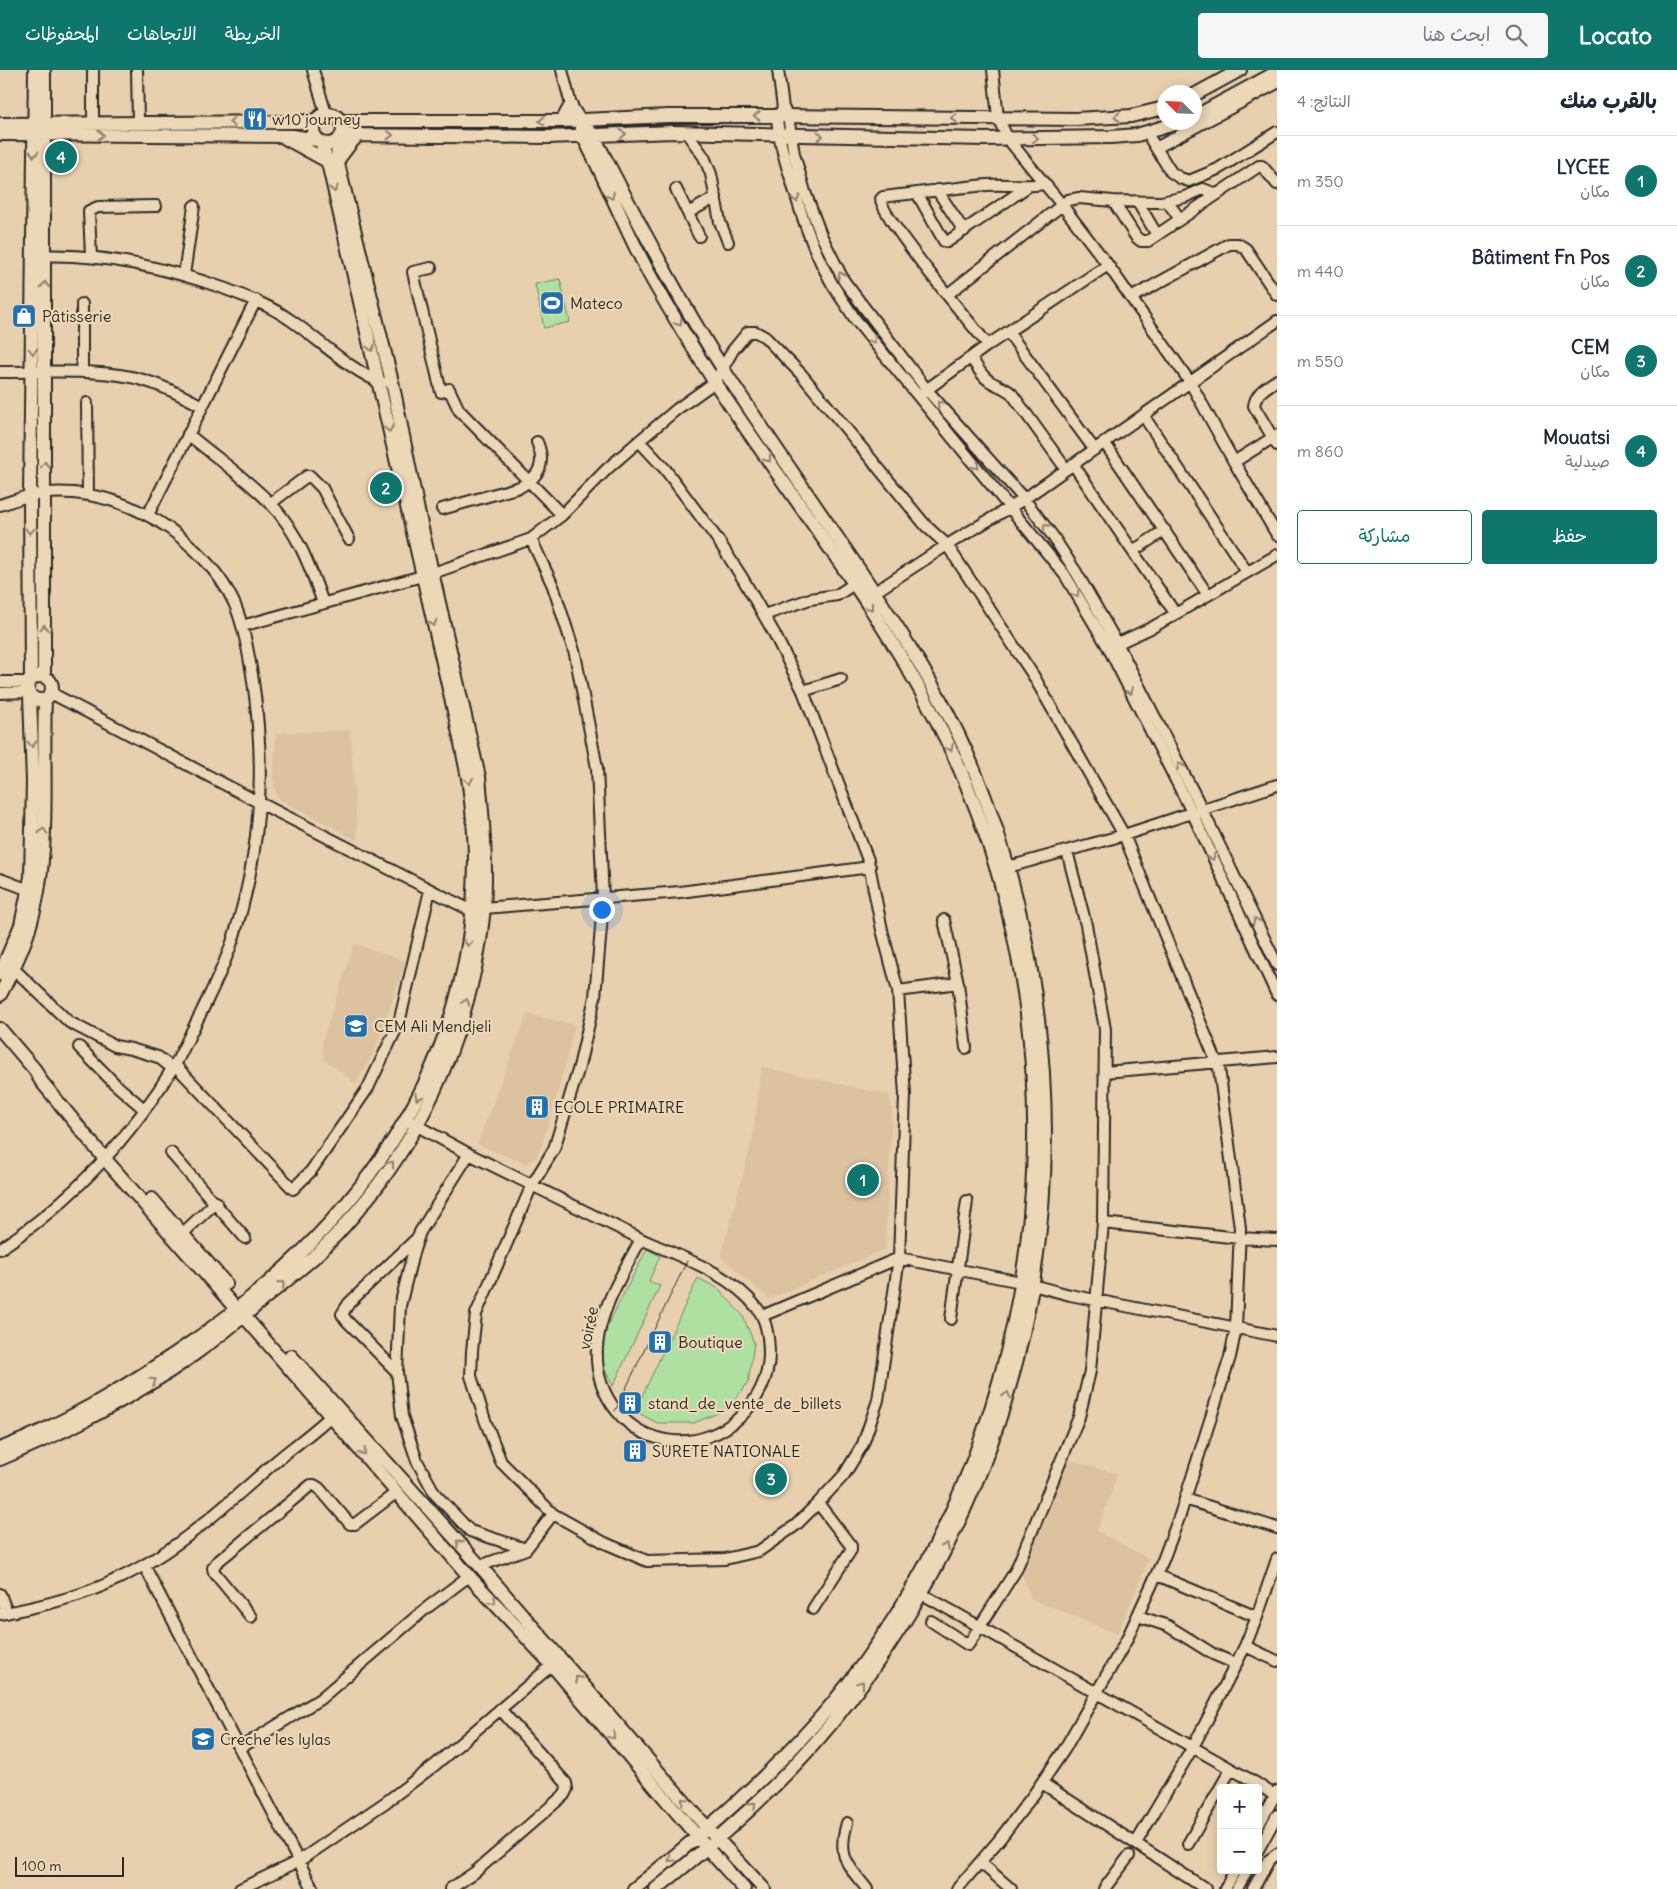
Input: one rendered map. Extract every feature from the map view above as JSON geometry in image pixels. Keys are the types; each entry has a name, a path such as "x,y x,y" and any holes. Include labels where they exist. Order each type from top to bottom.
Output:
{"main road":[{"path":"35,70 40,129"},
{"path":"44,70 40,129 39,255 39,372 44,494 44,677"},
{"path":"1202,91 1240,70"},
{"path":"1202,113 1277,72"},
{"path":"562,121 571,105"},
{"path":"341,121 581,121 668,116 783,113 1075,119 1131,116 1157,110"},
{"path":"0,134 93,122 298,122 335,115 341,121 343,128 332,160 379,381 479,777 485,857 469,993 449,1056 411,1122 406,1144 378,1184 312,1258 244,1310 190,1358 143,1388 89,1418 0,1459"},
{"path":"321,117 313,132 332,160 393,386 418,511 428,574"},
{"path":"581,121 653,281 715,382 956,731 976,776 1008,867 1020,911 1036,996 1043,1067 1045,1139 1043,1211 1027,1284 1009,1392 990,1448 965,1507 922,1594 869,1673 830,1725 783,1777 707,1848 656,1889"},
{"path":"0,124 40,129 301,136 329,144 339,138 359,134 588,136 686,132 1008,139 1137,135 1157,130"},
{"path":"332,160 359,134"},
{"path":"280,136 332,160"},
{"path":"588,136 722,368 874,592 917,673 978,816 1018,950 1027,1015 1035,1101 1027,1284 1015,1316 1000,1379 981,1441 946,1523 922,1569 864,1661 833,1702 780,1763 703,1833 634,1889"},
{"path":"0,974 21,925 31,877 33,782 30,687 30,496 39,372"},
{"path":"0,995 14,968 30,928 40,880 50,682 44,677 37,676 30,687"},
{"path":"30,687 35,699 48,696"},
{"path":"0,1029 35,1070 45,1076 108,1156 335,1412 480,1566 703,1833 707,1848 744,1889"},
{"path":"108,1156 182,1234 244,1310"},
{"path":"0,1449 85,1410 125,1387 244,1310"},
{"path":"335,1412 397,1492 469,1576 703,1833 718,1838 764,1889"}],"street":[{"path":"93,70 93,122"},
{"path":"137,70 138,122"},
{"path":"313,70 321,117"},
{"path":"562,70 571,105 581,121"},
{"path":"778,70 784,135 802,217 814,248 830,280 855,319 1065,575 1113,645"},
{"path":"994,70 998,118 1008,139 1108,265 1190,382 1277,535"},
{"path":"1277,83 1154,144 1171,172 1189,181 1218,169 1277,132"},
{"path":"686,132 704,157 711,174 720,222 728,242"},
{"path":"784,135 821,235 844,281 927,390 1024,499 1052,535 1076,572 1277,964"},
{"path":"1113,201 1139,240 1148,241 1259,166 1266,168 1277,184"},
{"path":"988,345 919,259 886,214 880,199 883,196 937,190 995,185 1028,187 1045,184"},
{"path":"917,193 944,241 949,241 1028,187"},
{"path":"676,189 699,236"},
{"path":"948,294 1072,198 1113,201 1167,201 1185,197 1203,189 1216,194"},
{"path":"937,190 964,231"},
{"path":"688,213 716,197"},
{"path":"1185,197 1194,210"},
{"path":"1137,201 1157,235"},
{"path":"1167,201 1180,219"},
{"path":"91,257 91,209 98,207 156,206"},
{"path":"184,276 194,206"},
{"path":"1131,298 1229,244 1246,249 1277,295"},
{"path":"39,255 91,257 135,263 184,276 256,300 288,318 351,364 379,381 393,386"},
{"path":"918,396 988,345 1108,265"},
{"path":"431,268 413,272 441,392 450,389 459,410 562,515"},
{"path":"148,515 256,300"},
{"path":"82,304 82,372"},
{"path":"874,592 1024,499 1277,321"},
{"path":"242,626 428,574 531,539 562,515 607,469 639,441 677,409 715,382 733,350 748,332 756,332 765,337 802,375 926,526 947,546 1033,675 1124,835 1219,1068 1240,1228 1236,1328 1230,1357 1185,1499 1157,1575 1138,1616 1097,1694 1064,1750 999,1840 957,1889"},
{"path":"1008,332 1094,449"},
{"path":"972,358 989,381 1008,389 1012,394 1133,551 1175,613"},
{"path":"0,372 82,372 131,377 178,393 202,406"},
{"path":"1234,462 1276,439 1254,406 1256,397 1260,392 1277,380"},
{"path":"87,403 88,495"},
{"path":"1143,415 1247,572"},
{"path":"188,434 271,503 287,524 310,564 324,604"},
{"path":"531,539 553,586 575,654 597,768 603,898 595,997 578,1067 554,1148 532,1185 476,1314 471,1376 501,1462 553,1514 605,1543 647,1561 725,1559 759,1551 796,1525 818,1503 844,1474 863,1444 878,1400 899,1258 905,1095 898,991 882,930 870,867 803,691 764,615 718,540 665,469 639,441"},
{"path":"442,509 520,487 529,482 541,468 542,453 537,442"},
{"path":"1104,442 1208,595"},
{"path":"271,503 307,476 310,476 322,488 349,539"},
{"path":"0,505 44,494 88,495 131,507 159,520 190,546 218,576 235,604 246,639 256,700 260,746 260,803 250,880 234,938 209,996 173,1066 144,1110 108,1156 74,1190 31,1228 0,1249"},
{"path":"1133,551 1165,530"},
{"path":"1113,645 1153,627 1277,555"},
{"path":"764,615 810,599 837,594 854,584"},
{"path":"803,691 841,679"},
{"path":"0,682 30,687"},
{"path":"0,693 30,687"},
{"path":"48,696 430,890 478,910 680,892 870,867"},
{"path":"1008,867 1124,835 1277,786"},
{"path":"1197,811 1277,995"},
{"path":"931,1621 968,1645 1016,1570 1079,1417 1090,1371 1103,1223 1105,1029 1086,925 1066,851"},
{"path":"0,879 29,890"},
{"path":"14,968 69,1022 115,1046 138,1050 158,1057 173,1066 293,1189 311,1170 368,1088 398,1023 430,890"},
{"path":"944,920 958,983 966,1048"},
{"path":"898,991 958,983"},
{"path":"79,1047 115,1084 144,1110"},
{"path":"1105,1072 1277,1057"},
{"path":"411,1122 469,1154 641,1239"},
{"path":"171,1153 216,1202 245,1238"},
{"path":"397,1372 342,1314 348,1303 417,1238 469,1154"},
{"path":"951,1319 967,1201"},
{"path":"182,1234 216,1202"},
{"path":"1103,1223 1239,1238 1277,1240"},
{"path":"417,1238 400,1306 397,1372 402,1416 418,1461 435,1494 470,1531 526,1549"},
{"name":"voirée","path":"641,1239 715,1273 742,1293 762,1316 769,1341 768,1367 760,1391 746,1413 725,1429 702,1438 675,1442 658,1439 642,1433 612,1408 602,1389 597,1368 597,1346 603,1318 616,1287 641,1239"},
{"path":"762,1316 899,1258 1277,1336"},
{"path":"0,1594 4,1614 78,1594 112,1582 144,1565 188,1535 335,1412"},
{"path":"251,1617 214,1572 212,1568 216,1563 311,1485 319,1488 350,1524 355,1524 397,1492"},
{"path":"1185,1499 1277,1528"},
{"path":"813,1609 851,1550 851,1546 818,1503"},
{"path":"480,1566 526,1549 553,1514"},
{"path":"1136,1843 1193,1747 1236,1664 1257,1617 1277,1559"},
{"path":"144,1565 314,1889"},
{"path":"1157,1575 1257,1617"},
{"path":"240,1748 320,1699 424,1610 469,1576"},
{"path":"922,1594 1276,1794 1262,1819"},
{"path":"1138,1616 1168,1626 1213,1654 1236,1664"},
{"path":"1244,1646 1277,1661"},
{"path":"240,1889 299,1861 386,1802 435,1765 552,1665"},
{"path":"450,1889 474,1873 564,1795 567,1790 566,1783 500,1709"},
{"path":"1188,1844 1231,1769"},
{"path":"1042,1783 1206,1889"},
{"path":"1262,1843 1277,1816"},
{"path":"847,1824 842,1841 843,1856 867,1889"},
{"path":"1253,1889 1269,1860 1277,1854"},
{"path":"1104,1889 1129,1856"},
{"path":"980,1862 1011,1889"},
{"path":"1225,1889 1233,1874"},
{"path":"1237,1889 1245,1874"}],"shaded area":[{"path":"350,730 358,841 281,800 275,792 273,777 276,733"},
{"name":"CEM Ali Mendjeli","path":"354,944 406,961 374,1053 356,1084 324,1059 322,1042"},
{"path":"527,1014 575,1025 556,1100 537,1157 525,1164 477,1144"},
{"path":"762,1067 889,1095 892,1109 885,1249 769,1299 721,1257 752,1140"},
{"path":"1066,1459 1118,1474 1097,1531 1149,1559 1117,1634 1031,1599 1021,1571"}],"green space":[{"name":"Mateco","path":"560,279 570,322 544,328 535,284"},
{"path":"647,1249 660,1256 649,1281 660,1286 613,1386 604,1368 602,1346 605,1330"},
{"path":"698,1278 719,1289 743,1316 754,1343 748,1383 725,1410 694,1423 657,1423 635,1411"}],"tram line":[{"path":"615,1411 687,1261"}],"place":[{"name":"w10 journey","path":"255,119"},
{"name":"Mouatsi","path":"61,157"},
{"name":"Mateco","path":"552,303"},
{"name":"Pâtisserie","path":"24,316"},
{"name":"Bâtiment Fn Pos","path":"386,488"},
{"name":"CEM Ali Mendjeli","path":"356,1026"},
{"name":"ECOLE PRIMAIRE","path":"537,1107"},
{"name":"LYCEE","path":"863,1180"},
{"name":"Boutique","path":"660,1342"},
{"name":"stand_de_vente_de_billets","path":"630,1403"},
{"name":"SURETE NATIONALE","path":"635,1451"},
{"name":"CEM","path":"771,1479"},
{"name":"Creche les lylas","path":"203,1739"}]}
